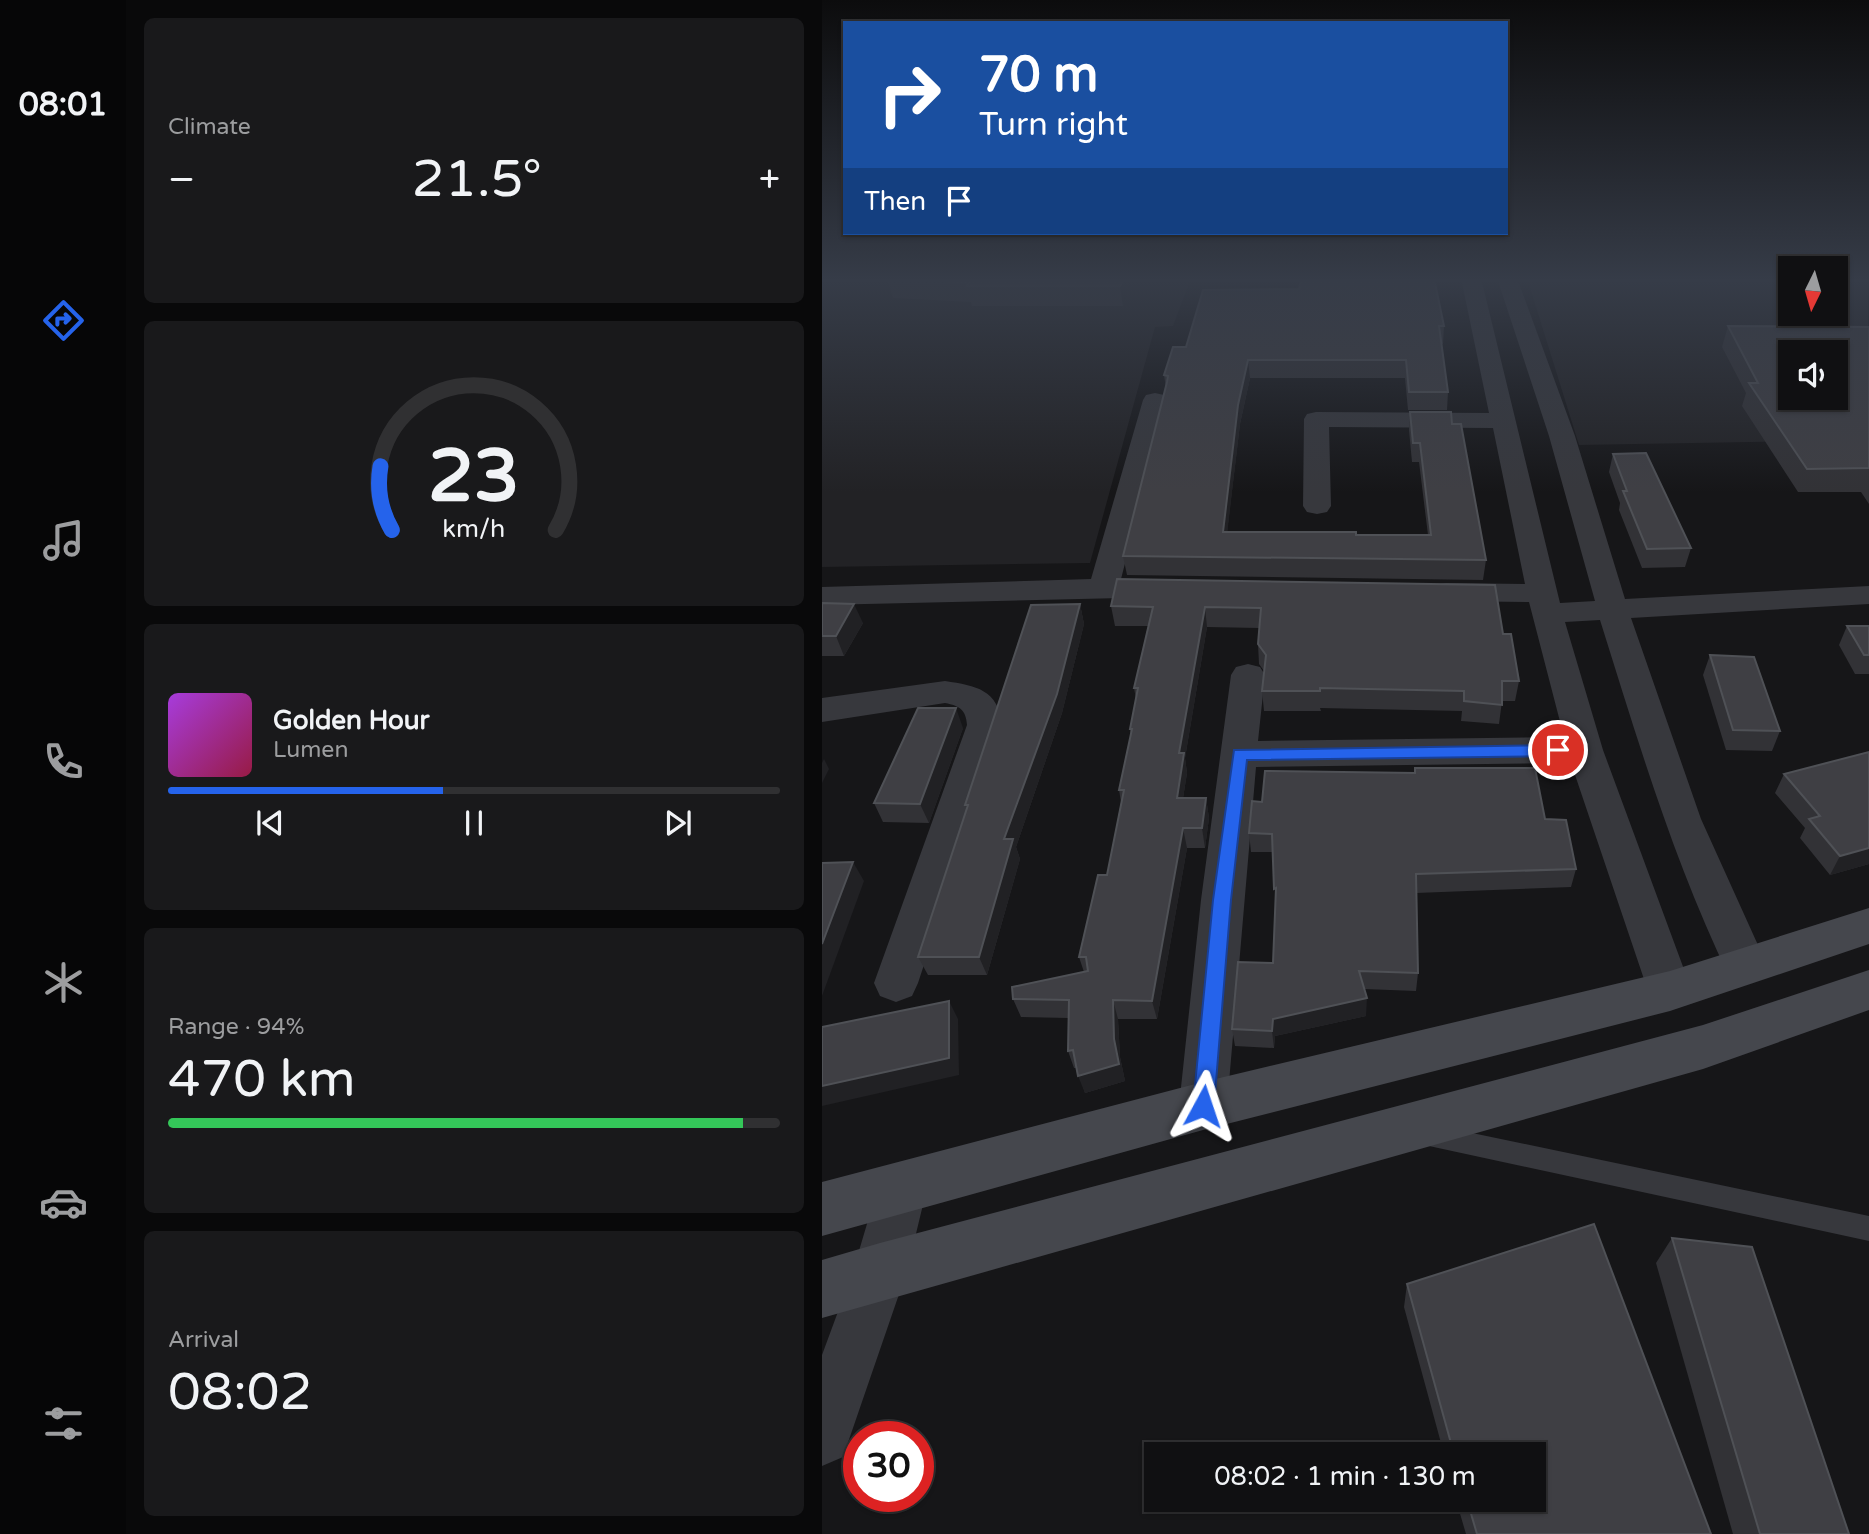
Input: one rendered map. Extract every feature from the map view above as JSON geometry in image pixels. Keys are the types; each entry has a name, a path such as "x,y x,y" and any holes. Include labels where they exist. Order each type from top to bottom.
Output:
{"main road":[{"path":"822,1209 1203,1106 1670,991 1868,926"},
{"path":"822,1289 880,1270 1703,1047 1868,990"}],"street":[{"path":"1487,350 1545,603 1584,750 1670,991"},
{"path":"1532,350 1562,436 1613,610 1682,819 1745,965"},
{"path":"1104,587 1155,400"},
{"path":"1317,506 1316,419 1503,421"},
{"path":"822,596 911,596 1104,587 1186,588"},
{"path":"1419,592 1613,610 1868,595"},
{"path":"1203,1106 1222,900 1248,675"},
{"path":"822,710 945,692 969,696 984,710 985,724 896,983"},
{"path":"1240,754 1584,750"},
{"path":"822,1436 880,1270 901,1188"}],"lane":[{"path":"1402,1130 1868,1229"}],"shaded area":[{"path":"822,350 1149,350 1090,563 822,567"},
{"path":"1549,350 1778,350 1778,410 1848,410 1848,350 1868,350 1868,440 1579,445"}],"building":[{"path":"1172,350 1442,350 1448,392 1409,392 1406,360 1248,360 1238,405 1223,532 1431,535 1420,443 1413,443 1410,412 1451,412 1452,424 1461,424 1486,560 1123,556 1167,382 1168,376 1164,375"},
{"path":"1740,350 1778,350 1778,410 1848,410 1848,350 1869,350 1869,468 1807,469 1749,383 1758,383"},
{"path":"1646,453 1691,548 1647,549 1623,491 1627,491 1613,454"},
{"path":"1117,579 1495,585 1503,634 1511,634 1519,681 1502,681 1502,705 1464,701 1464,691 1320,688 1320,691 1262,691 1266,655 1258,644 1261,608 1205,607 1179,753 1184,753 1177,798 1206,798 1202,828 1183,828 1152,1001 1113,1000 1114,1039 1119,1064 1078,1076 1073,1050 1068,1051 1069,1000 1013,999 1012,987 1088,971 1086,957 1079,957 1098,875 1107,875 1124,790 1119,790 1138,688 1134,688 1153,607 1111,606"},
{"path":"822,603 854,604 836,636 822,636"},
{"path":"1080,604 1057,694 1004,839 1013,839 979,957 918,957 1031,605"},
{"path":"1847,626 1869,626 1869,655 1864,655"},
{"path":"1710,655 1754,657 1780,731 1733,730"},
{"path":"918,708 956,708 920,804 874,803"},
{"path":"1869,752 1869,848 1840,856 1809,819 1820,816 1784,774"},
{"path":"1415,768 1535,768 1545,819 1566,820 1576,869 1416,874 1418,973 1359,971 1367,998 1273,1019 1272,1031 1232,1029 1238,962 1273,963 1276,888 1274,889 1272,834 1249,833 1252,801 1262,802 1265,771 1415,773"},
{"path":"853,862 822,944 822,863"},
{"path":"949,1001 949,1058 822,1086 822,1027"},
{"path":"1594,1224 1711,1534 1477,1534 1471,1512 1546,1512 1546,1442 1451,1442 1407,1284"},
{"path":"1672,1238 1752,1247 1849,1534 1760,1534"}],"route":[{"path":"1203,1106 1222,900 1240,754 1558,750"}]}
